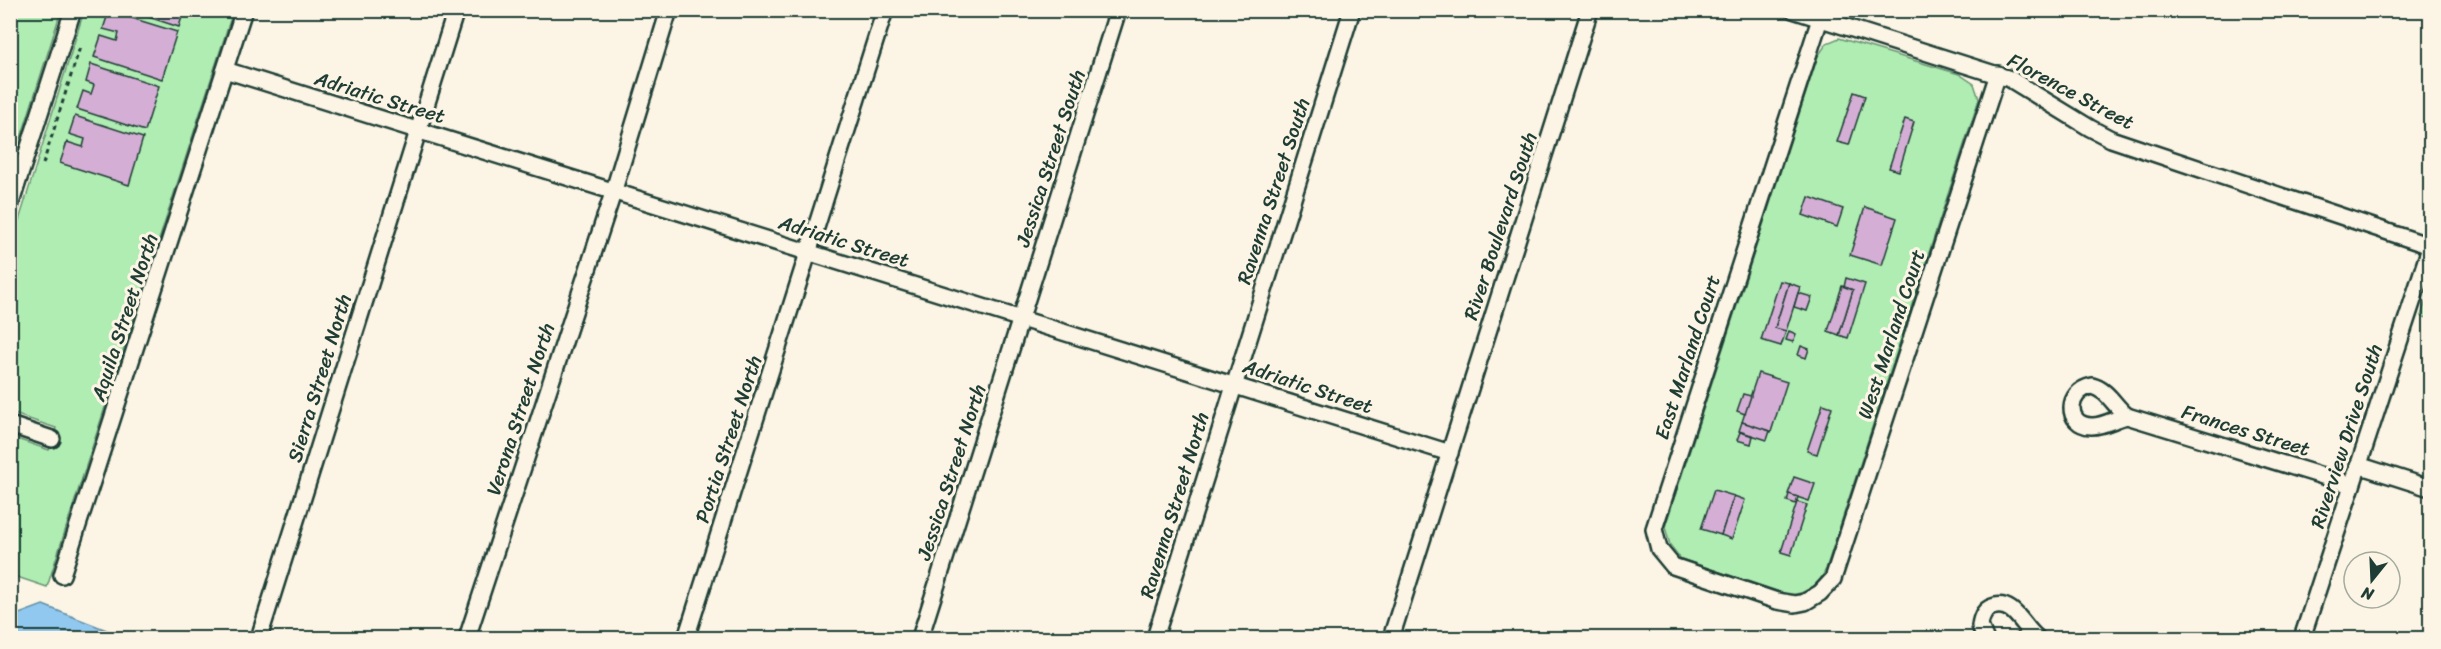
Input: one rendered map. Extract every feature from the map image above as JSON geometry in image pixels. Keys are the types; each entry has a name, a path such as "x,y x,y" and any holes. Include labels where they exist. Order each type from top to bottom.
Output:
{"street":[{"path":"10,206 73,10"},
{"name":"Aquila Street North","path":"62,576 244,10"},
{"name":"Sierra Street North","path":"259,639 456,10"},
{"name":"Verona Street North","path":"467,639 613,193 669,10"},
{"name":"Portia Street North","path":"686,639 885,10"},
{"name":"Jessica Street South","path":"1021,319 1119,10"},
{"name":"Ravenna Street South","path":"1234,384 1352,10"},
{"name":"River Boulevard South","path":"1391,639 1590,10"},
{"name":"Florence Street","path":"1793,10 1998,74 2021,84 2111,139 2430,247"},
{"name":"East Marland Court","path":"1812,599 1795,604 1786,603 1684,571 1665,558 1659,549 1654,528 1820,19"},
{"name":"Adriatic Street","path":"225,70 1450,453"},
{"name":"West Marland Court","path":"1812,599 1826,587 1837,568 1998,74"},
{"name":"Riverview Drive South","path":"2302,639 2430,247"},
{"name":"Jessica Street North","path":"920,639 1021,319"},
{"name":"Ravenna Street North","path":"1155,639 1234,384"},
{"name":"Frances Street","path":"2127,416 2352,485"},
{"path":"10,425 52,439"},
{"path":"2358,465 2430,488"},
{"path":"1985,639 1980,626 1984,613 1995,606 2002,605 2015,612 2034,638"}],"path":[{"path":"43,164 81,44"}],"green space":[{"path":"10,11 61,11 11,170"},
{"path":"84,11 233,11 47,587 11,575 11,437 49,450 56,428 11,413 11,246"},
{"path":"1839,38 1959,74 1974,84 1979,99 1826,569 1812,588 1789,595 1681,559 1670,545 1665,527 1818,56 1827,43"},
{"path":"2430,288 2430,319 2421,316"}],"water":[{"path":"43,605 127,638 11,638 11,617"}],"building":[{"path":"127,10 184,10 179,27"},
{"path":"109,11 177,32 162,79 94,57 101,36 117,41 119,33 103,29"},
{"path":"91,64 159,86 145,131 77,109 83,91 91,94 94,85 86,82"},
{"path":"1854,92 1865,96 1849,145 1837,142"},
{"path":"75,116 143,138 129,185 60,163 67,142 83,147 85,139 69,134"},
{"path":"1905,119 1914,122 1899,171 1889,168"},
{"path":"1809,197 1843,209 1837,227 1803,215"},
{"path":"1865,207 1897,218 1882,265 1850,255"},
{"path":"1846,278 1865,284 1848,338 1839,335 1853,290 1844,287"},
{"path":"1780,281 1789,283 1775,328 1786,331 1781,346 1761,340"},
{"path":"1789,283 1800,287 1786,331 1775,328"},
{"path":"1842,286 1853,290 1839,335 1828,331"},
{"path":"1798,293 1812,297 1807,311 1794,307"},
{"path":"1789,331 1796,334 1793,342 1786,340"},
{"path":"1801,346 1809,349 1806,358 1798,355"},
{"path":"1758,373 1787,382 1771,432 1742,422"},
{"path":"1743,394 1751,396 1745,414 1737,411"},
{"path":"1823,404 1832,407 1817,454 1807,451"},
{"path":"1742,422 1770,431 1767,440 1739,431"},
{"path":"1740,432 1753,436 1751,444 1737,440"},
{"path":"1794,477 1815,484 1809,501 1788,494"},
{"path":"1714,490 1734,496 1721,535 1701,529"},
{"path":"1789,494 1798,497 1796,504 1787,501"},
{"path":"1734,496 1745,500 1732,539 1721,535"},
{"path":"1797,502 1807,505 1791,555 1781,552"}]}
